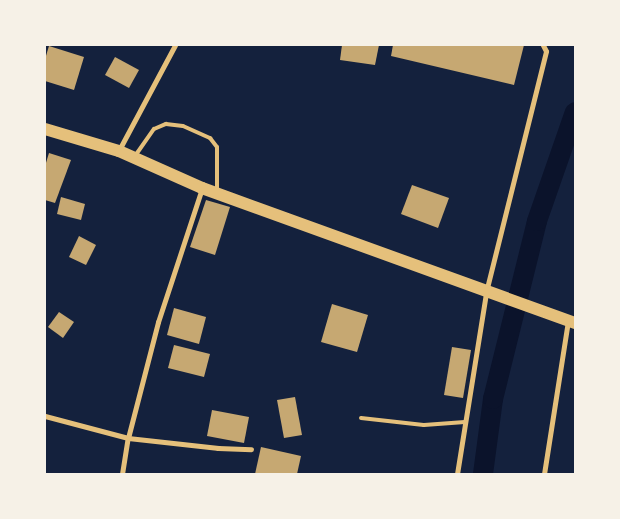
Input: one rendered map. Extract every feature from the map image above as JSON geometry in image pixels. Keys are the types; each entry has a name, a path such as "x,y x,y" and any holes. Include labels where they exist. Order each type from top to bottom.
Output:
{"main road":[{"path":"45,129 118,151 217,194 571,322"}],"street":[{"path":"118,151 175,45"},
{"path":"457,474 486,292 546,51 543,45"},
{"path":"122,474 128,438 158,322 202,188"},
{"path":"544,474 571,322"},
{"path":"45,416 128,438 218,448 251,449"}],"lane":[{"path":"134,158 154,129 166,124 183,126 210,138 217,147 217,194"},
{"path":"361,418 424,425 465,422"}],"building":[{"path":"342,45 379,45 375,65 340,60"},
{"path":"393,45 524,45 514,85 391,56"},
{"path":"49,46 84,57 74,90 45,81 45,59"},
{"path":"115,57 139,70 129,88 105,75"},
{"path":"49,153 71,160 55,203 45,200 45,166"},
{"path":"412,185 449,198 438,228 401,214"},
{"path":"61,197 85,204 81,220 57,214"},
{"path":"206,200 230,207 215,255 190,247"},
{"path":"79,236 96,245 86,265 69,257"},
{"path":"332,304 368,315 357,352 321,342"},
{"path":"174,308 206,317 199,344 167,335"},
{"path":"59,312 74,322 63,338 48,327"},
{"path":"174,345 210,354 204,377 168,368"},
{"path":"452,347 471,350 463,398 444,395"},
{"path":"295,397 302,435 284,438 277,400"},
{"path":"212,410 249,417 244,443 207,436"},
{"path":"261,447 301,456 297,474 255,474"}],"waterway":[{"path":"483,474 493,399 537,221 575,112"}]}
